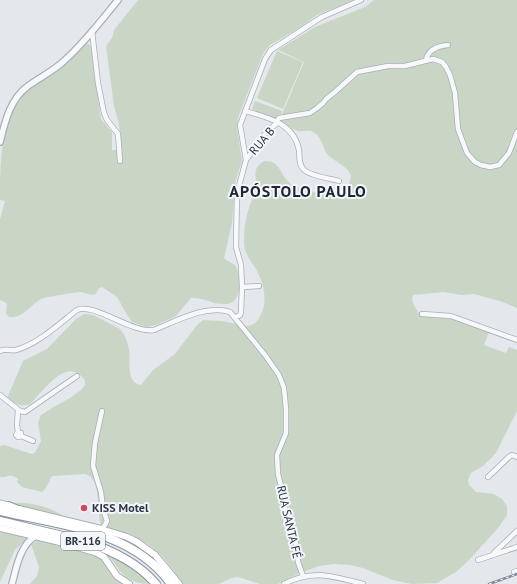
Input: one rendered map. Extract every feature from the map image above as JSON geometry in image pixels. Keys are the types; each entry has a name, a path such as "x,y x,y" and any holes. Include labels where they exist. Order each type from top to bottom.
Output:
{"highway":[{"path":"4,505 74,526 84,531"},
{"name":"BR-116","path":"0,511 84,531 112,540 138,552 152,562 171,584"},
{"name":"BR-116","path":"0,522 88,542 114,553 136,566 156,584"}],"main road":[{"path":"4,505 127,537 147,548 155,555 165,565 179,584"},
{"path":"0,528 95,552 104,557 117,576 129,584"}],"street":[{"path":"0,142 9,111 21,91 62,63 118,0"},
{"path":"0,351 3,349 15,350 36,341 81,308 148,331 154,330 195,313 206,311 226,310 236,317 240,315 242,287 241,265 236,247 237,193 246,160 240,127 264,59 269,52 322,17 361,0"},
{"path":"92,31 98,83 104,113 107,120 118,134 120,161"},
{"path":"426,60 427,56 434,48 448,45"},
{"path":"278,122 280,118 310,112 317,108 357,72 388,66 418,64 426,60 433,59 440,60 448,70 454,87 458,129 465,149 475,162 490,168 499,165 509,153 517,132"},
{"path":"245,111 270,118 278,122 290,132 296,141 300,164 303,169 313,174 339,181"},
{"name":"RUA B","path":"246,160 265,134 278,122"},
{"path":"242,287 259,286"},
{"path":"422,314 451,316 517,340"},
{"name":"RUA SANTA FÉ","path":"236,317 279,375 284,388 286,433 277,455 278,474 285,502 285,519 296,543 298,562 303,576"},
{"path":"0,395 18,410 23,412 27,411 77,376"},
{"path":"18,410 17,425 19,434 33,441"},
{"path":"101,529 106,525 107,521 92,462 94,443 102,411"},
{"path":"488,478 510,456 517,456"},
{"path":"493,554 517,531"},
{"path":"12,584 23,549 28,542 36,536"},
{"path":"478,560 517,547"},
{"path":"284,584 303,576 314,575 329,575 363,584"}],"green space":[{"path":"138,0 354,0 317,15 299,28 270,45 262,56 238,118 237,127 242,161 235,183 232,223 224,258 235,265 238,272 240,284 234,301 224,304 191,298 176,316 156,325 146,327 132,322 117,297 102,287 99,288 94,295 81,292 44,298 22,314 9,317 6,313 7,304 0,300 0,219 5,201 0,200 0,186 3,142 11,115 17,102 26,91 60,67 85,42 91,46 101,119 112,132 112,150 118,150 120,134 119,124 114,106 106,46 112,38 114,30"},
{"path":"374,0 517,0 517,308 500,301 474,294 462,295 443,292 413,295 412,299 414,306 421,316 455,319 489,332 484,345 506,353 509,347 517,350 517,411 496,453 483,466 471,473 468,480 469,485 476,492 494,494 502,499 507,506 507,515 498,528 469,560 456,572 437,583 412,584 393,580 363,568 334,564 319,566 278,584 260,584 238,577 231,578 219,584 183,584 161,556 142,540 102,527 96,489 91,477 85,474 52,476 46,488 42,492 22,487 17,482 18,479 13,476 0,477 0,446 4,445 32,454 35,453 41,441 38,423 41,415 81,390 85,385 85,381 79,374 72,371 57,377 28,405 19,405 7,398 23,361 47,349 76,319 84,314 95,316 120,329 126,338 129,349 131,375 136,383 141,385 153,370 175,354 197,325 203,320 222,321 247,326 252,325 257,321 262,312 265,300 259,275 246,253 244,246 244,230 246,218 256,188 257,167 264,161 274,163 291,184 309,191 323,193 342,193 349,185 351,176 347,169 328,155 321,140 316,134 311,131 295,130 280,119 304,62 278,50 315,27 365,7"},
{"path":"277,51 303,62 283,109 257,98"},
{"path":"255,101 282,111 279,119 252,109"},
{"path":"26,503 48,508 67,519 5,504"},
{"path":"0,531 30,537 15,550 0,582"},
{"path":"39,540 91,553 102,559 124,584 30,584 37,576 39,567 31,544"},
{"path":"105,551 122,560 153,584 135,582 129,579 119,570"}],"railway":[{"path":"489,584 517,574"}],"place":[{"name":"KISS Motel","path":"84,508"}],"district":[{"name":"APÓSTOLO PAULO","path":"298,191"}]}
